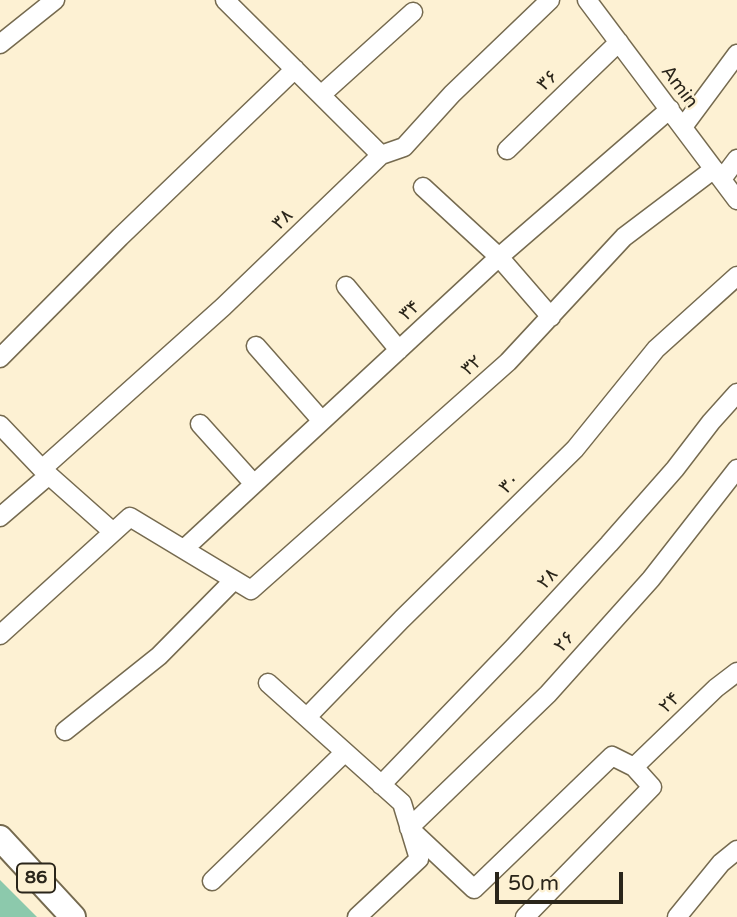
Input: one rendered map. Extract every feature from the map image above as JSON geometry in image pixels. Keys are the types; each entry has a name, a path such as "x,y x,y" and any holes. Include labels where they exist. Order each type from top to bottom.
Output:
{"highway":[{"path":"0,817 27,869"},
{"name":"86","path":"0,838 73,917"}],"street":[{"path":"0,44 55,0"},
{"path":"225,0 381,155"},
{"name":"۳۸","path":"0,517 381,155 404,147 452,94 550,0"},
{"name":"Amin","path":"587,0 737,200"},
{"path":"321,95 414,12"},
{"name":"۳۶","path":"507,150 619,42"},
{"path":"684,127 737,54"},
{"path":"0,358 120,237 295,69"},
{"name":"۳۴","path":"184,549 499,257 670,109"},
{"name":"۳۲","path":"234,580 251,590 508,362 624,237 737,159"},
{"path":"423,187 499,257 551,317"},
{"name":"۳۰","path":"307,717 402,619 575,449 656,349 737,276"},
{"path":"346,286 399,350"},
{"path":"256,346 322,421"},
{"name":"۲۸","path":"381,785 609,544 737,393"},
{"path":"200,424 254,484"},
{"path":"0,425 46,472 113,532"},
{"name":"۲۶","path":"409,828 548,694 651,579 737,469"},
{"path":"0,635 130,517 234,580 159,656 65,731"},
{"name":"۲۴","path":"634,766 716,688 737,672"},
{"path":"268,682 402,803 419,859 367,914"},
{"path":"212,881 345,752"},
{"path":"409,828 474,889 612,756 634,766 652,787 525,917"},
{"path":"677,917 721,863 737,850"}],"green space":[{"path":"0,880 37,917 0,917"}]}
